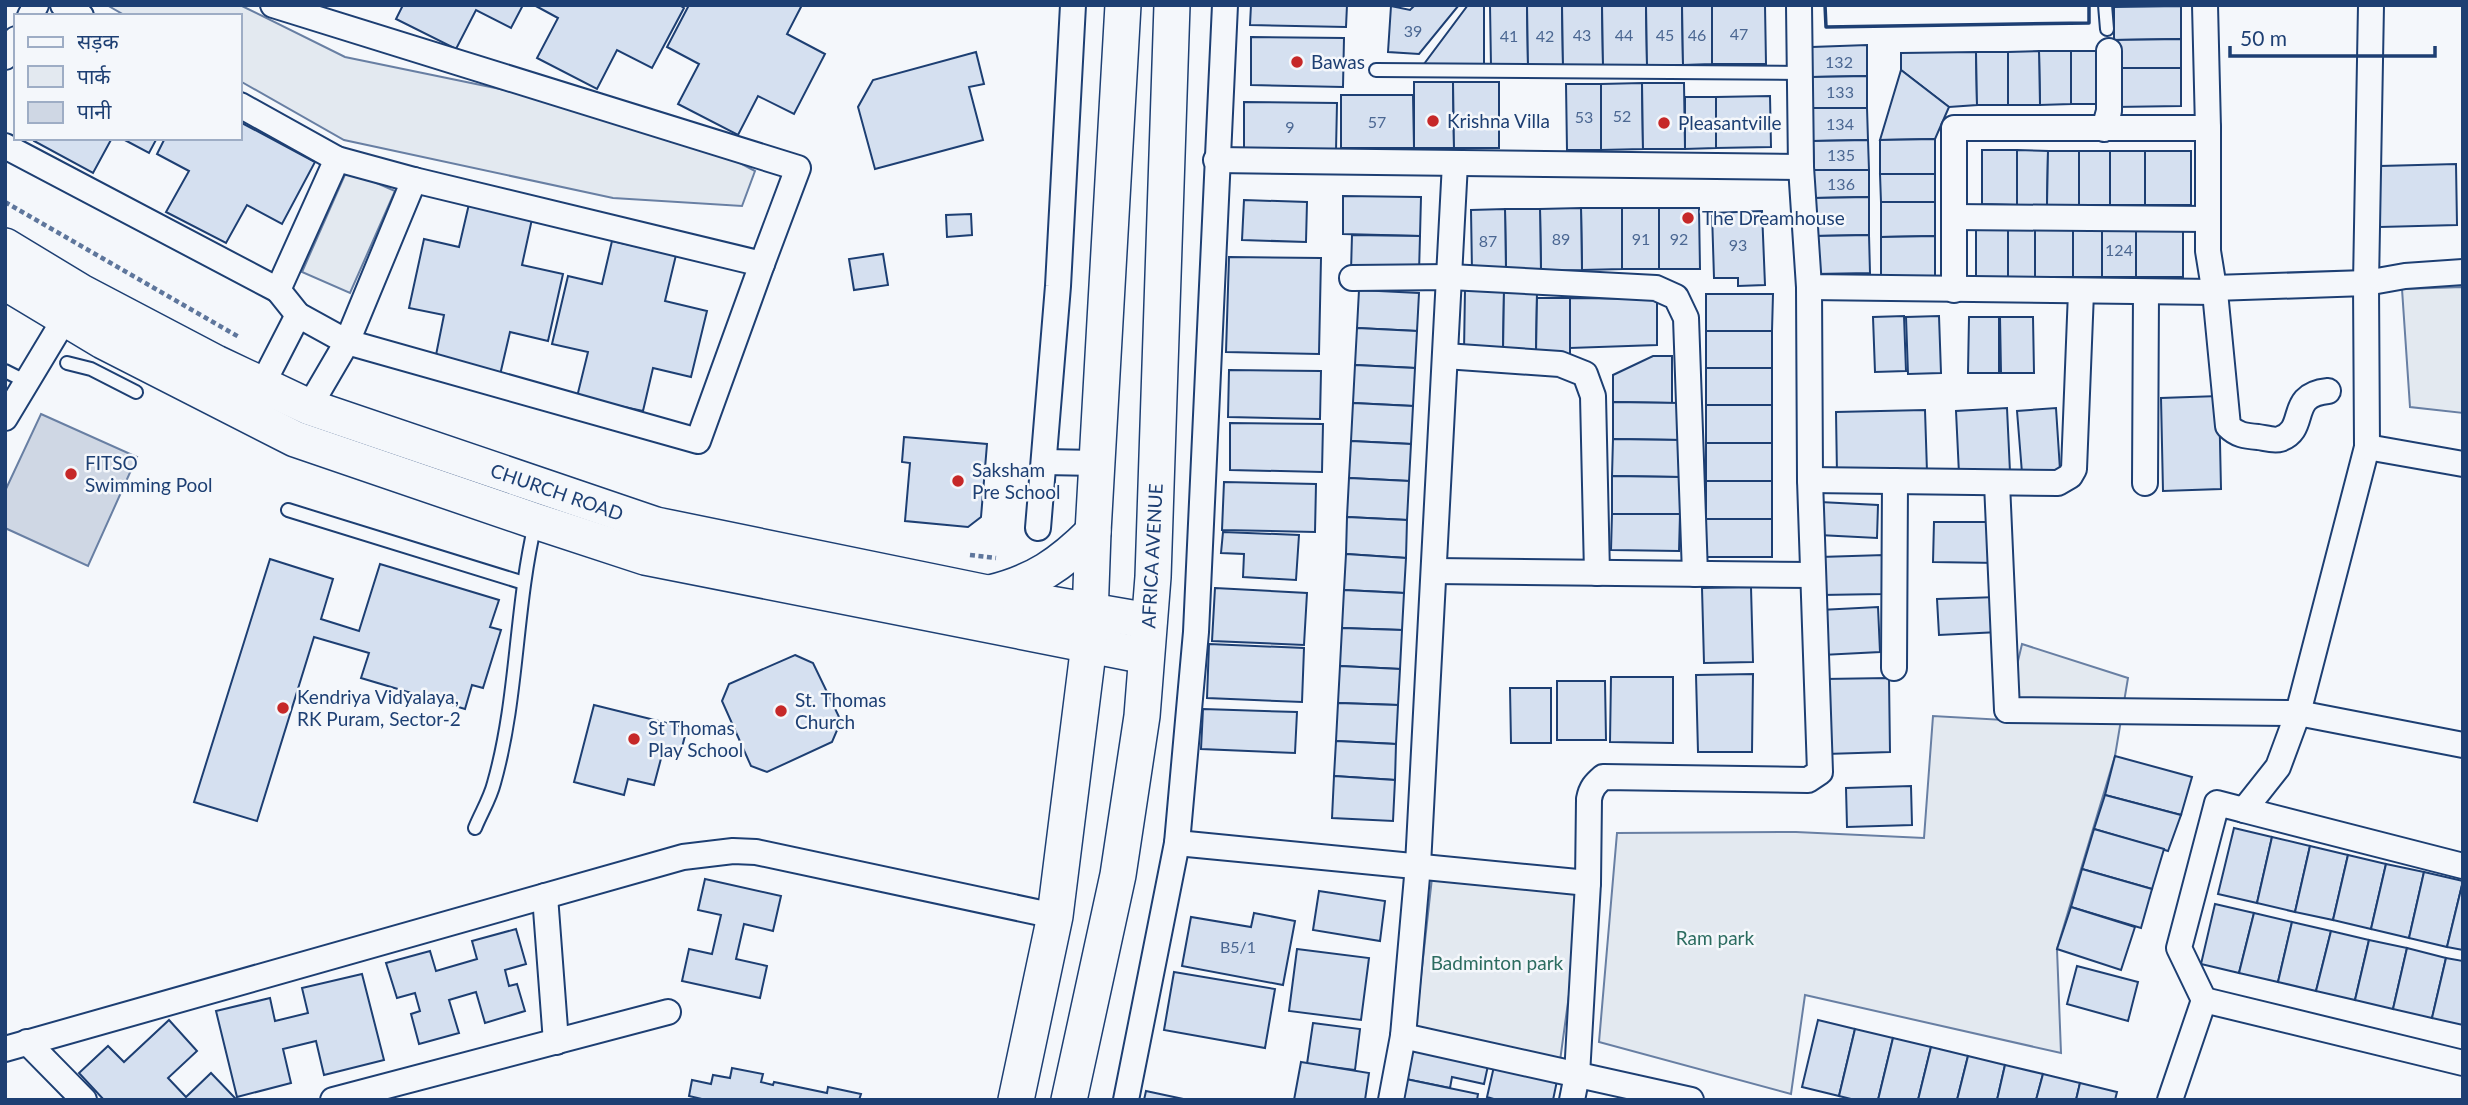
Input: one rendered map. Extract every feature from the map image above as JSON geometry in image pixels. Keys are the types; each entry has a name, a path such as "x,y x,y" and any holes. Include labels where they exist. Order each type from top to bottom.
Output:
{"street":[{"path":"63,5 79,14"},
{"path":"5,146 278,290 298,315 347,342 698,441 798,168 273,5"},
{"path":"1038,528 1058,286 1073,5"},
{"path":"1016,1100 1055,916 1091,629 1093,532 1124,5"},
{"name":"AFRICA AVENUE","path":"1069,1100 1118,875 1142,716 1153,564 1172,5"},
{"path":"1126,1100 1177,843 1196,632 1225,5"},
{"path":"1573,1100 1577,1075 1588,883 1590,790 1604,777 1808,780 1820,772 1810,480 1810,287 1801,167 1799,5"},
{"path":"2205,5 2208,251 2228,426 2236,434 2279,440 2292,432 2303,401 2316,392 2328,391"},
{"path":"2244,810 2278,767 2298,713 2367,447 2366,283 2371,5"},
{"path":"2104,129 2109,111 2108,40"},
{"path":"242,106 337,159 762,264"},
{"path":"1954,290 1954,128 2208,128"},
{"path":"278,290 337,159"},
{"path":"1216,160 1801,167"},
{"path":"1391,1100 1403,1036 1418,865 1455,163"},
{"path":"309,407 347,342 414,180"},
{"path":"1954,217 2207,219"},
{"name":"CHURCH ROAD","path":"5,246 72,306 97,355 295,439 535,521 645,557 1038,636 1149,621"},
{"path":"1810,287 2146,292 2366,283 2405,276 2463,272"},
{"path":"1352,278 1450,277 1656,288 1676,297 1686,318 1695,573"},
{"name":"CHURCH ROAD","path":"5,282 269,372 309,407 656,525 987,593 1091,629 1146,656"},
{"path":"1810,480 2059,483 2070,476 2074,469 2081,292"},
{"path":"2145,483 2146,292"},
{"path":"5,418 16,377 72,306"},
{"path":"269,372 298,315"},
{"path":"1445,356 1560,364 1585,374 1593,396 1597,573"},
{"path":"2367,447 2463,464"},
{"path":"1044,463 1097,463"},
{"path":"1894,668 1895,481"},
{"path":"1997,483 2007,710 2298,713 2461,739"},
{"path":"987,593 1019,586 1046,572 1071,554 1093,532"},
{"path":"1434,571 1813,575"},
{"path":"1038,636 1054,655 1070,685 1080,719"},
{"path":"2170,1100 2204,1000 2179,948 2217,803 2463,866"},
{"path":"1177,843 1588,883"},
{"path":"16,1045 683,857 733,851 756,852 1055,916"},
{"path":"545,896 556,1042"},
{"path":"2204,1000 2463,1063"},
{"path":"333,1100 668,1012"},
{"path":"1403,1036 1691,1100"},
{"path":"16,1045 84,1100"}],"lane":[{"path":"2105,5 2108,40"},
{"path":"1376,70 1801,73"},
{"path":"66,363 97,355 136,392"},
{"path":"288,510 524,583"},
{"path":"475,828 494,785 515,676 526,561 535,521"}],"path":[{"path":"5,202 269,372"},
{"path":"967,555 1009,559"}],"green space":[{"path":"107,5 240,5 345,57 505,90 712,148 755,171 742,206 613,198 344,140 242,82 242,14 123,14"},
{"path":"347,170 395,191 350,293 302,272"},
{"path":"2463,287 2463,413 2410,407 2402,289"},
{"name":"Ram park","path":"2022,644 2128,678 2115,756 2057,949 2061,1053 1805,995 1791,1094 1599,1042 1617,833 1796,832 1924,838 1933,716 2004,720"},
{"name":"Badminton park","path":"1432,878 1583,892 1560,1061 1415,1030"}],"water":[{"name":"FITSO Swimming Pool","path":"41,414 137,457 88,566 5,528 5,491"}],"building":[{"path":"403,5 523,5 511,28 476,10 456,49 396,19"},
{"path":"534,5 679,5 684,8 652,68 617,50 597,89 537,58 558,18"},
{"path":"689,5 802,5 787,34 825,54 794,114 758,96 738,135 678,104 699,64 667,47"},
{"path":"1251,5 1347,5 1346,27 1250,25"},
{"path":"1415,5 1459,5 1419,54 1388,52 1391,6 1410,10"},
{"path":"1468,5 1484,5 1484,65 1424,64"},
{"path":"1490,5 1527,5 1528,66 1491,67"},
{"path":"1527,5 1562,5 1563,66 1528,66"},
{"path":"1562,5 1602,5 1603,65 1563,66"},
{"path":"1602,5 1646,5 1647,65 1603,65"},
{"path":"1646,5 1682,5 1683,65 1647,65"},
{"path":"1682,5 1712,5 1712,64 1683,65"},
{"path":"1712,5 1765,5 1766,64 1712,64"},
{"path":"2181,6 2181,39 2114,40 2114,7"},
{"name":"Bawas","path":"1251,37 1344,38 1343,87 1251,85"},
{"path":"2181,39 2181,68 2115,68 2114,40"},
{"path":"1867,45 1867,76 1812,77 1812,47"},
{"path":"2039,51 2071,51 2071,104 2040,105"},
{"path":"2039,51 2040,105 2008,105 2008,52"},
{"path":"2071,51 2102,51 2103,104 2071,104"},
{"path":"976,52 984,84 969,87 983,140 875,169 858,107 873,80"},
{"path":"1976,52 1977,105 1949,107 1901,70 1901,53"},
{"path":"1976,52 2008,52 2008,105 1977,105"},
{"path":"2115,68 2181,68 2181,106 2115,107"},
{"path":"1901,70 1949,107 1935,139 1880,140"},
{"path":"1867,76 1867,108 1813,108 1812,77"},
{"name":"Krishna Villa","path":"1414,82 1453,82 1454,148 1414,148"},
{"path":"1453,82 1499,82 1499,148 1454,148"},
{"path":"1642,83 1643,149 1601,150 1601,84"},
{"name":"Pleasantville","path":"1642,83 1684,83 1685,149 1643,149"},
{"path":"1566,84 1601,84 1601,150 1567,150"},
{"path":"1341,95 1413,95 1414,148 1341,148"},
{"path":"1770,96 1771,147 1716,148 1716,97"},
{"path":"1685,97 1716,97 1716,148 1685,149"},
{"path":"1244,102 1337,103 1336,151 1244,150"},
{"path":"1813,108 1867,108 1868,140 1813,141"},
{"path":"242,123 315,162 282,224 247,205 226,243 166,212 189,171 157,154 164,140 242,140"},
{"path":"1935,139 1935,174 1880,174 1880,140"},
{"path":"34,140 111,140 93,173"},
{"path":"125,140 156,140 149,153"},
{"path":"1868,140 1869,170 1814,170 1813,141"},
{"path":"1982,150 2017,150 2017,205 1982,204"},
{"path":"2017,150 2048,151 2047,205 2017,205"},
{"path":"2048,151 2079,151 2079,205 2047,205"},
{"path":"2079,151 2110,151 2110,205 2079,205"},
{"path":"2110,151 2145,151 2145,205 2110,205"},
{"path":"2145,151 2191,151 2191,205 2145,205"},
{"path":"2456,164 2457,225 2380,227 2380,166"},
{"path":"1814,170 1869,170 1869,197 1814,198"},
{"path":"1880,174 1935,174 1935,202 1881,202"},
{"path":"1343,196 1421,197 1420,236 1343,234"},
{"path":"1869,197 1869,235 1815,236 1814,198"},
{"path":"1244,200 1307,202 1306,242 1242,240"},
{"path":"1881,202 1935,202 1935,236 1881,237"},
{"path":"469,204 532,219 522,265 563,274 548,341 510,332 500,375 435,360 444,315 409,308 424,239 459,247"},
{"path":"1581,208 1622,208 1622,269 1582,270"},
{"path":"1581,208 1582,270 1541,271 1540,209"},
{"path":"1622,208 1659,208 1659,269 1622,269"},
{"path":"1659,208 1699,208 1700,269 1659,269"},
{"path":"1505,209 1540,209 1541,271 1506,271"},
{"path":"1505,209 1506,271 1472,272 1471,210"},
{"path":"1762,211 1765,285 1738,286 1738,278 1714,278 1712,213"},
{"path":"971,214 972,235 947,237 946,215"},
{"path":"1976,223 2008,223 2008,277 1976,277"},
{"path":"2008,223 2035,223 2035,277 2008,277"},
{"path":"2035,223 2073,223 2073,277 2035,277"},
{"path":"2073,223 2102,223 2102,277 2073,277"},
{"path":"2102,223 2136,223 2136,277 2102,277"},
{"path":"2136,223 2183,223 2183,277 2136,277"},
{"path":"1352,235 1420,236 1419,272 1351,271"},
{"path":"1869,235 1870,273 1815,274 1815,236"},
{"path":"1935,236 1935,279 1881,279 1881,237"},
{"path":"612,241 676,255 665,301 707,311 691,377 653,368 643,411 577,397 588,352 552,344 568,276 602,284"},
{"path":"883,254 888,285 854,290 849,259"},
{"path":"1229,257 1321,258 1319,354 1226,352"},
{"path":"1465,289 1504,290 1503,352 1464,352"},
{"path":"1359,290 1419,293 1417,331 1357,328"},
{"path":"1504,290 1537,290 1536,353 1503,352"},
{"path":"1706,294 1773,294 1772,331 1706,331"},
{"path":"1537,298 1570,298 1570,354 1536,353"},
{"path":"1570,298 1657,299 1657,345 1570,348"},
{"path":"1904,316 1906,371 1875,372 1873,317"},
{"path":"1939,316 1941,373 1908,374 1906,317"},
{"path":"1969,317 1999,317 1999,373 1968,373"},
{"path":"2000,317 2033,317 2034,373 2001,373"},
{"path":"1357,328 1417,331 1415,368 1355,365"},
{"path":"1706,331 1772,331 1772,368 1706,368"},
{"path":"1653,356 1672,356 1672,403 1613,402 1613,375"},
{"path":"1355,365 1415,368 1413,406 1353,403"},
{"path":"1706,368 1772,368 1772,405 1706,405"},
{"path":"1229,370 1321,371 1320,419 1228,417"},
{"path":"2219,396 2221,489 2163,491 2161,398"},
{"path":"1613,402 1681,403 1681,440 1613,439"},
{"path":"1353,403 1413,406 1411,444 1351,441"},
{"path":"1706,405 1772,405 1772,443 1706,443"},
{"path":"2007,408 2010,472 1959,474 1956,411"},
{"path":"2056,408 2060,470 2022,473 2017,411"},
{"path":"1925,410 1927,472 1837,475 1836,412"},
{"path":"1230,423 1323,424 1322,472 1230,470"},
{"path":"904,437 987,444 981,517 968,527 905,521 910,463 902,462"},
{"path":"1613,439 1681,440 1680,477 1612,476"},
{"path":"1351,441 1411,444 1409,481 1349,478"},
{"path":"1706,443 1772,443 1772,481 1706,481"},
{"path":"1612,476 1680,477 1680,514 1612,514"},
{"path":"1349,478 1409,481 1407,520 1347,517"},
{"path":"1706,481 1772,481 1772,519 1706,519"},
{"path":"1224,482 1316,484 1315,532 1222,530"},
{"path":"1820,502 1878,505 1877,538 1819,535"},
{"path":"1612,514 1680,514 1679,551 1611,550"},
{"path":"1347,517 1407,520 1406,558 1346,554"},
{"path":"1706,519 1772,519 1772,557 1706,557"},
{"path":"1934,522 1998,522 1998,563 1933,562"},
{"path":"1223,532 1299,535 1296,580 1243,577 1244,554 1221,553"},
{"path":"1346,554 1406,558 1404,593 1344,590"},
{"path":"1884,555 1885,594 1820,595 1820,557"},
{"path":"270,559 333,579 321,619 359,631 380,564 499,600 490,627 501,630 483,688 472,685 465,709 361,678 369,653 314,637 257,821 194,802"},
{"path":"1751,587 1753,662 1704,663 1702,588"},
{"path":"1215,588 1307,593 1304,645 1212,641"},
{"path":"1344,590 1404,593 1402,630 1342,628"},
{"path":"1998,597 1999,632 1939,635 1937,599"},
{"path":"1878,607 1880,652 1822,655 1820,610"},
{"path":"1342,628 1402,630 1400,669 1340,666"},
{"path":"1209,644 1304,648 1302,702 1207,698"},
{"name":"St. Thomas Church","path":"795,655 813,663 841,721 832,742 767,772 751,766 722,701 729,684"},
{"path":"1340,666 1400,669 1398,705 1338,703"},
{"path":"1753,674 1752,752 1698,752 1696,675"},
{"path":"1611,677 1673,677 1673,743 1610,742"},
{"path":"1889,678 1890,752 1826,754 1824,679"},
{"path":"1557,681 1605,681 1606,740 1557,740"},
{"path":"1510,688 1551,688 1551,743 1511,743"},
{"path":"1338,703 1398,705 1396,744 1336,741"},
{"name":"St Thomas Play School","path":"594,705 687,728 680,755 663,751 654,785 628,779 624,795 574,782"},
{"path":"1203,709 1297,712 1295,753 1201,749"},
{"path":"1336,741 1396,744 1395,780 1334,776"},
{"path":"2115,756 2192,777 2181,815 2105,795"},
{"path":"1334,776 1395,780 1393,821 1332,818"},
{"path":"1911,786 1912,825 1847,827 1846,788"},
{"path":"2105,795 2181,815 2168,851 2094,829"},
{"path":"2234,828 2272,837 2257,903 2218,894"},
{"path":"2094,829 2164,849 2152,889 2082,869"},
{"path":"2272,837 2310,846 2295,912 2257,903"},
{"path":"2310,846 2348,855 2333,920 2295,912"},
{"path":"2348,855 2386,864 2371,929 2333,920"},
{"path":"2386,864 2424,872 2409,938 2371,929"},
{"path":"2082,869 2152,889 2141,928 2071,907"},
{"path":"2424,872 2463,881 2447,947 2409,938"},
{"path":"705,879 781,896 773,931 744,924 736,959 767,966 760,998 682,981 689,949 712,954 721,915 698,910"},
{"path":"2463,881 2463,950 2447,947"},
{"path":"1319,891 1385,901 1380,941 1313,930"},
{"path":"2215,904 2254,913 2239,973 2201,964"},
{"path":"2071,907 2135,927 2121,970 2057,949"},
{"path":"1254,913 1295,921 1283,985 1182,966 1191,917 1251,927"},
{"path":"2254,913 2292,922 2278,982 2239,973"},
{"path":"2292,922 2331,931 2316,991 2278,982"},
{"path":"516,929 526,964 505,970 509,986 517,984 525,1011 485,1023 476,992 449,1000 459,1033 419,1044 411,1014 420,1011 415,993 397,998 386,963 430,951 436,971 477,959 472,941"},
{"path":"2331,931 2369,940 2355,1000 2316,991"},
{"path":"2369,940 2407,948 2393,1009 2355,1000"},
{"path":"2407,948 2446,958 2432,1018 2393,1009"},
{"path":"1297,949 1369,958 1361,1020 1289,1011"},
{"path":"2446,958 2463,961 2463,1025 2432,1018"},
{"path":"2077,966 2138,982 2128,1021 2067,1004"},
{"path":"1174,972 1275,989 1265,1048 1164,1030"},
{"path":"362,974 384,1060 324,1075 316,1041 283,1049 291,1083 237,1097 216,1011 270,998 275,1021 308,1013 302,988"},
{"path":"169,1020 197,1051 168,1078 186,1097 211,1073 235,1098 233,1100 104,1100 79,1073 108,1046 124,1062"},
{"path":"1818,1020 1855,1029 1839,1096 1802,1087"},
{"path":"1313,1023 1360,1029 1355,1070 1307,1064"},
{"path":"1855,1029 1893,1038 1878,1100 1855,1100 1839,1096"},
{"path":"1893,1038 1931,1047 1918,1100 1878,1100"},
{"path":"1407,1044 1489,1061 1484,1084 1452,1077 1450,1088 1401,1078"},
{"path":"1931,1047 1968,1056 1957,1100 1918,1100"},
{"path":"1968,1056 2005,1065 1997,1100 1957,1100"},
{"path":"1301,1062 1369,1073 1365,1100 1294,1100"},
{"path":"1495,1062 1558,1076 1553,1100 1497,1100 1487,1097"},
{"path":"2005,1065 2043,1074 2036,1100 1997,1100"},
{"path":"732,1068 763,1074 761,1082 773,1085 774,1082 827,1093 828,1087 861,1094 859,1100 706,1100 689,1096 692,1080 711,1084 713,1075 730,1078"},
{"path":"2043,1074 2080,1083 2076,1100 2036,1100"},
{"path":"1401,1078 1478,1094 1477,1100 1401,1100"},
{"path":"2080,1083 2117,1092 2115,1100 2076,1100"},
{"path":"1146,1091 1188,1100 1144,1100"}],"wall":[{"path":"1825,5 1826,27 2089,23 2089,5"}],"place":[{"name":"Bawas","path":"1297,62"},
{"name":"Krishna Villa","path":"1433,121"},
{"name":"Pleasantville","path":"1664,123"},
{"name":"The Dreamhouse","path":"1688,218"},
{"name":"FITSO Swimming Pool","path":"71,474"},
{"name":"Saksham Pre School","path":"958,481"},
{"name":"Kendriya Vidyalaya, RK Puram, Sector-2","path":"283,708"},
{"name":"St. Thomas Church","path":"781,711"},
{"name":"St Thomas Play School","path":"634,739"}]}
